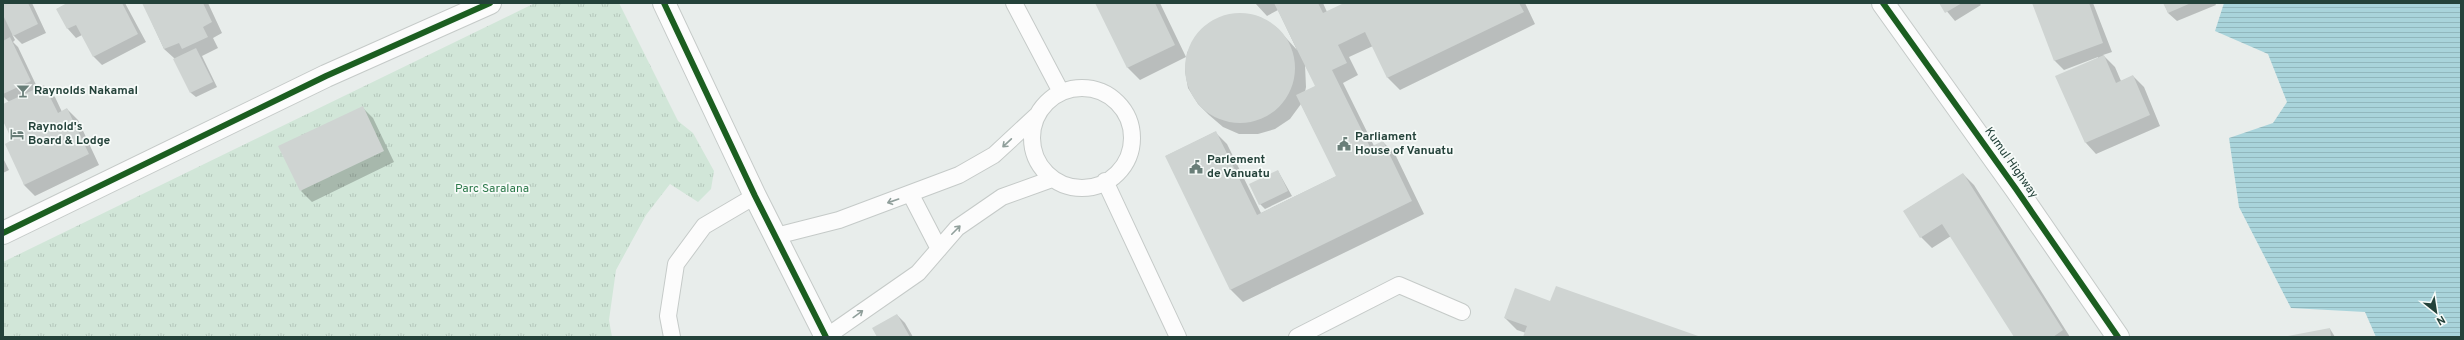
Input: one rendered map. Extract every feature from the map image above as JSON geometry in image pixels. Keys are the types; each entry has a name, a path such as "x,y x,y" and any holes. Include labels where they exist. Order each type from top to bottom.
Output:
{"street":[{"path":"5,235 326,76 490,3"},
{"path":"664,3 755,196 826,337"},
{"name":"Kumul Highway","path":"1883,3 2016,189 2118,337"}],"lane":[{"path":"1014,3 1061,92"},
{"path":"776,236 839,220 911,195 959,175 994,155 1036,116 1046,102 1061,92 1069,89 1094,89 1110,96 1121,106 1129,122 1131,144 1123,165 1105,181 1080,188 1052,179 1040,165 1031,142 1036,116"},
{"path":"826,337 918,273 957,228 1002,197 1052,179"},
{"path":"1105,181 1178,337"},
{"path":"911,195 939,249"},
{"path":"672,337 668,316 676,264 704,226 755,196"},
{"path":"1297,337 1399,285 1462,312"}],"green space":[{"name":"Parc Saralana","path":"535,3 619,3 678,121 693,133 714,171 711,189 698,202 670,184 646,215 616,270 609,320 612,337 3,337 3,262"}],"water":[{"path":"2224,3 2461,3 2461,337 2376,337 2365,312 2291,308 2239,207 2229,138 2273,123 2287,102 2268,54 2215,31"}],"building":[{"path":"3,3 28,3 38,24 13,36 3,15"},
{"path":"67,3 122,3 138,34 93,57 76,25 67,29 56,9"},
{"path":"142,3 203,3 212,22 203,27 208,37 182,49 179,43 164,49"},
{"path":"1095,3 1155,3 1175,45 1127,68"},
{"name":"Parliament House of Vanuatu","path":"1274,3 1318,3 1323,13 1344,3 1519,3 1524,12 1387,78 1365,32 1338,45 1347,63 1332,70 1370,147 1383,141 1412,201 1230,290 1165,156 1216,131 1257,215 1336,176 1296,95 1315,86"},
{"path":"1939,3 1962,3 1945,13"},
{"path":"2032,3 2089,3 2103,43 2054,61"},
{"path":"2163,3 2191,3 2168,13"},
{"path":"1240,13 1261,17 1271,22 1279,29 1286,37 1291,47 1295,68 1291,89 1286,99 1279,107 1271,114 1261,119 1240,123 1219,119 1209,114 1201,107 1194,99 1189,89 1185,68 1189,47 1194,37 1201,29 1209,22 1219,17"},
{"path":"10,37 31,81 3,94 3,41"},
{"path":"196,48 213,82 190,93 173,59"},
{"path":"2104,55 2116,83 2133,75 2150,115 2085,143 2055,76"},
{"path":"44,85 58,113 67,108 89,154 24,185 5,144 12,140 3,121 3,104"},
{"path":"363,106 384,151 300,191 278,146"},
{"path":"1278,170 1288,191 1259,205 1249,184"},
{"path":"1963,173 2063,330 2053,337 2014,337 1942,224 1920,238 1903,211"},
{"path":"1556,286 1701,337 1523,337 1527,326 1504,318 1515,288 1550,301"},
{"path":"897,314 910,337 877,337 872,328"},
{"path":"2330,328 2331,337 2288,337 2288,336"}],"cycle path":[{"path":"3,233 326,76 490,3"},
{"path":"664,3 755,196 826,337"},
{"path":"1883,3 2016,189 2118,337"}],"place":[{"name":"Raynolds Nakamal","path":"23,91"},
{"name":"Raynold's Board & Lodge","path":"17,134"},
{"name":"Parliament House of Vanuatu","path":"1344,144"},
{"name":"Parlement de Vanuatu","path":"1196,167"}]}
